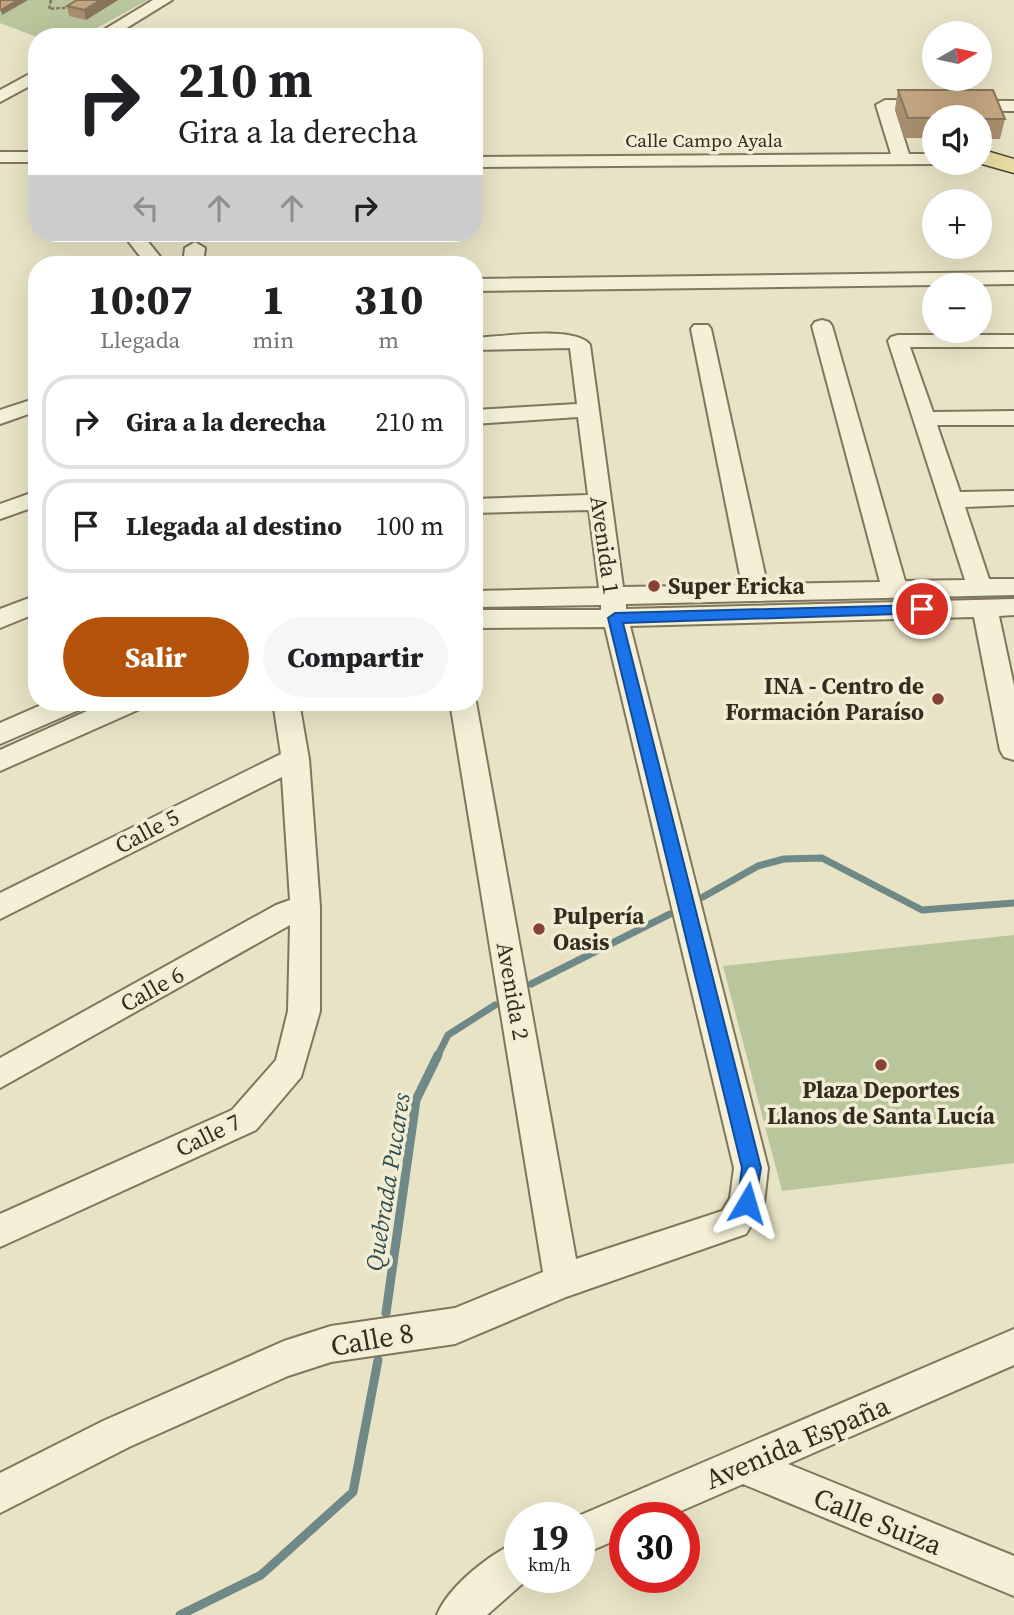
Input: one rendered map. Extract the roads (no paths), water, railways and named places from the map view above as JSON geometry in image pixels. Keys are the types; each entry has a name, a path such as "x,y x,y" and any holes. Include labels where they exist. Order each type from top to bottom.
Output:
{"street":[{"path":"116,28 164,0"},
{"path":"0,97 28,80"},
{"path":"902,160 885,105 1014,106"},
{"path":"0,157 28,158"},
{"name":"Calle Campo Ayala","path":"483,162 922,159"},
{"path":"140,242 151,256"},
{"path":"483,285 1014,278"},
{"path":"822,326 895,590"},
{"path":"701,329 756,593"},
{"name":"Avenida 1","path":"483,344 569,340 580,345 614,607 751,1168 747,1203"},
{"path":"1014,341 898,341 982,598 1010,712 1014,750"},
{"path":"0,418 28,407"},
{"path":"483,416 587,410"},
{"path":"923,419 1014,418"},
{"path":"950,500 1014,498"},
{"path":"0,512 28,501"},
{"path":"483,506 600,502"},
{"path":"483,600 614,607 982,598 1014,587"},
{"path":"483,618 756,593 895,590 982,598 1014,607"},
{"path":"0,618 28,607"},
{"path":"0,734 52,711"},
{"path":"0,761 111,711"},
{"name":"Calle 7","path":"0,1231 244,1119 290,1067 304,1011 305,907 295,759 287,711"},
{"name":"Avenida 2","path":"465,711 562,1281"},
{"name":"Calle 5","path":"0,907 185,811 295,759"},
{"name":"Calle 6","path":"0,1074 286,913 305,907"},
{"name":"Calle 8","path":"0,1494 116,1434 284,1359 331,1344 455,1326 562,1281 734,1223 747,1203"},
{"name":"Avenida España","path":"595,1529 1014,1347"},
{"name":"Calle Suiza","path":"743,1465 1014,1576"},
{"path":"457,1615 504,1571"}],"waterway":[{"name":"Quebrada Pucares","path":"703,897 758,866 784,859 822,858 922,910 1014,903"},
{"name":"Quebrada Pucares","path":"531,984 670,914"},
{"name":"Quebrada Pucares","path":"438,1055 448,1035 495,1005"},
{"name":"Quebrada Pucares","path":"386,1313 416,1100 438,1055"},
{"name":"Quebrada Pucares","path":"180,1615 261,1575 353,1492 378,1360"}],"place":[{"name":"Super Ericka","path":"654,586"},
{"name":"INA - Centro de Formación Paraíso","path":"938,699"},
{"name":"Pulpería Oasis","path":"539,929"},
{"name":"Plaza Deportes Llanos de Santa Lucía","path":"881,1065"}]}
